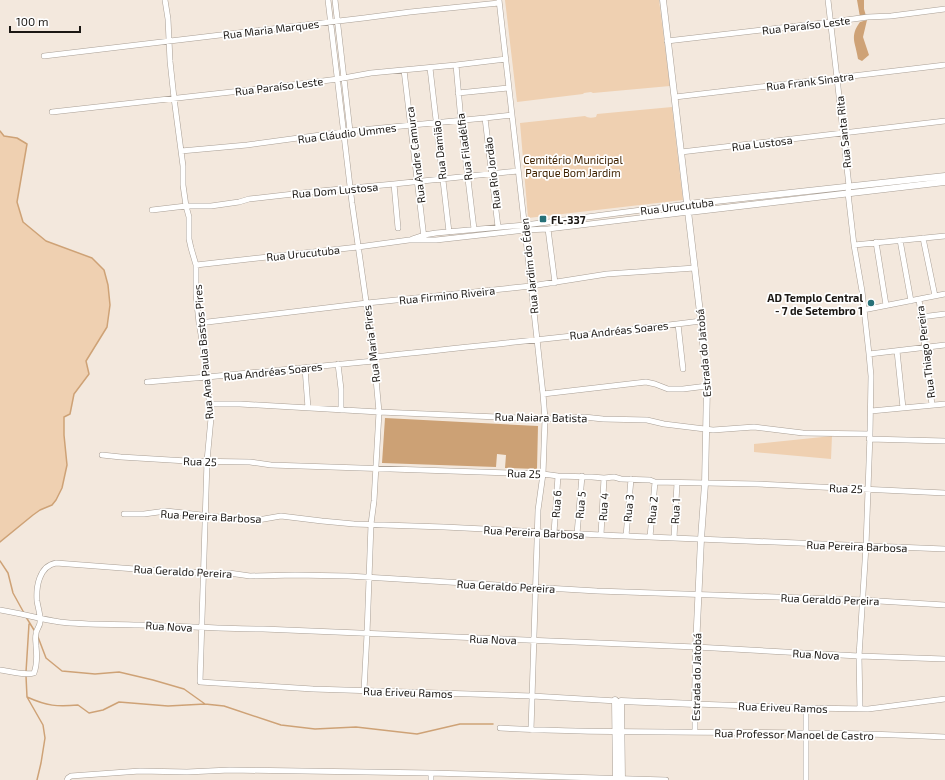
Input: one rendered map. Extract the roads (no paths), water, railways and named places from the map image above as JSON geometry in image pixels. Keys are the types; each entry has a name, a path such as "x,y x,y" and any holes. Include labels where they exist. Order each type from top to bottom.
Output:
{"street":[{"name":"Rua Ana Paula Bastos Pires","path":"165,0 168,19 168,42 174,98 183,166 183,185 189,217 189,239 196,264 196,294 211,418 207,461 200,682"},
{"name":"Rua Maria Pires","path":"328,0 334,22 344,78 350,188 367,303 379,412 374,501 371,524 364,690"},
{"name":"Rua Maria Pires","path":"335,0 334,22 338,79 347,131"},
{"name":"Estrada do Jatobá","path":"663,0 689,212 707,386 705,484 696,647 695,732"},
{"name":"Rua Santa Rita","path":"828,0 854,245 862,291 871,376 866,546 860,656 860,709"},
{"name":"Rua Maria Marques","path":"44,56 499,2"},
{"name":"Rua Jardim do Éden","path":"499,2 543,394 543,474 538,510 531,730"},
{"name":"Rua Paraíso Leste","path":"667,41 945,9"},
{"name":"Rua Paraíso Leste","path":"52,112 506,59"},
{"name":"Rua Filadélfia","path":"456,65 474,229"},
{"name":"Rua Frank Sinatra","path":"675,97 945,65"},
{"name":"Rua Damião","path":"430,68 449,232"},
{"name":"Rua Andre Camurca","path":"404,70 424,241"},
{"path":"458,93 508,88"},
{"name":"Rua Cláudio Ummes","path":"181,151 247,145 347,131 512,115"},
{"name":"Rua Rio Jordão","path":"485,118 498,227"},
{"name":"Rua Lustosa","path":"681,152 945,121"},
{"name":"Rua Dom Lustosa","path":"152,210 186,206 211,206 249,199 518,171"},
{"name":"Rua Urucutuba","path":"196,264 358,247 409,240 424,235 474,229 498,227 548,229 689,212 945,176"},
{"name":"Rua Urucutuba","path":"409,240 424,241 525,228 688,204 945,182"},
{"path":"394,184 398,228"},
{"path":"548,229 555,283"},
{"path":"854,245 945,236"},
{"path":"923,238 935,296"},
{"path":"900,240 911,301"},
{"path":"876,242 886,305"},
{"name":"Rua Firmino Riveira","path":"199,323 367,303 531,286 607,274 695,268"},
{"path":"863,310 945,294"},
{"name":"Rua Thiago Pereira","path":"919,299 932,405"},
{"path":"921,317 945,314"},
{"name":"Rua Andréas Soares","path":"147,382 207,378 305,368 537,339 701,321"},
{"path":"678,324 683,369"},
{"path":"869,354 924,347 945,346"},
{"path":"897,351 903,408"},
{"path":"338,364 341,389 341,410"},
{"path":"305,368 308,408"},
{"path":"543,394 646,382 668,389 707,386"},
{"name":"Rua Naiara Batista","path":"210,404 240,404 544,419 584,417 638,420 713,430 754,427 802,433 945,441"},
{"path":"871,411 945,404"},
{"name":"Rua 25","path":"102,455 187,461 250,462 271,465 543,474 650,480 655,482 705,484 728,483 945,493"},
{"name":"Rua 6","path":"554,533 558,476"},
{"name":"Rua 5","path":"578,534 582,476"},
{"name":"Rua 4","path":"601,535 604,478"},
{"name":"Rua 3","path":"626,536 631,479"},
{"name":"Rua 2","path":"650,537 655,482"},
{"name":"Rua 1","path":"674,538 677,483"},
{"name":"Rua Pereira Barbosa","path":"124,514 166,511 252,520 281,516 354,524 945,549"},
{"name":"Rua Geraldo Pereira","path":"40,619 37,601 39,580 43,571 53,564 175,572 229,573 250,576 348,576 597,591 862,600 945,605"},
{"name":"Rua Nova","path":"0,610 15,612 40,619 71,623 263,629 696,647 945,660"},
{"path":"0,670 34,674 36,666 36,632 40,625 40,619"},
{"name":"Rua Eriveu Ramos","path":"200,682 313,689 532,696 618,701 806,708 884,708 945,699"},
{"path":"618,701 619,779"},
{"path":"806,708 806,780"},
{"name":"Rua Professor Manoel de Castro","path":"500,728 531,730 806,733 945,737"},
{"path":"68,779 71,776 140,772 230,770 666,780"},
{"path":"431,774 431,780"}],"waterway":[{"path":"0,131 4,136 17,138 27,144 17,202 23,222 46,241 92,258 104,270 108,285 110,305 107,327 86,361 89,374 74,394 70,414 64,417 67,465 62,488 52,505 40,510 0,542"},
{"path":"0,561 8,573 13,593 24,613"},
{"path":"26,617 34,630"},
{"path":"26,672 29,624"},
{"path":"38,637 46,658 62,671 95,674 119,672 153,680 184,689 205,704 224,706 281,725 315,729 356,727 417,734 460,724 493,724"},
{"path":"26,676 27,697 52,705 78,705 89,713 103,710 119,702 168,706 205,704"},
{"path":"27,697 43,725 45,738 37,780"}],"place":[{"name":"FL-337","path":"543,219"},
{"name":"AD Templo Central - 7 de Setembro 1","path":"871,303"}],"park label":[{"name":"Cemitério Municipal Parque Bom Jardim","path":"573,165"}]}
